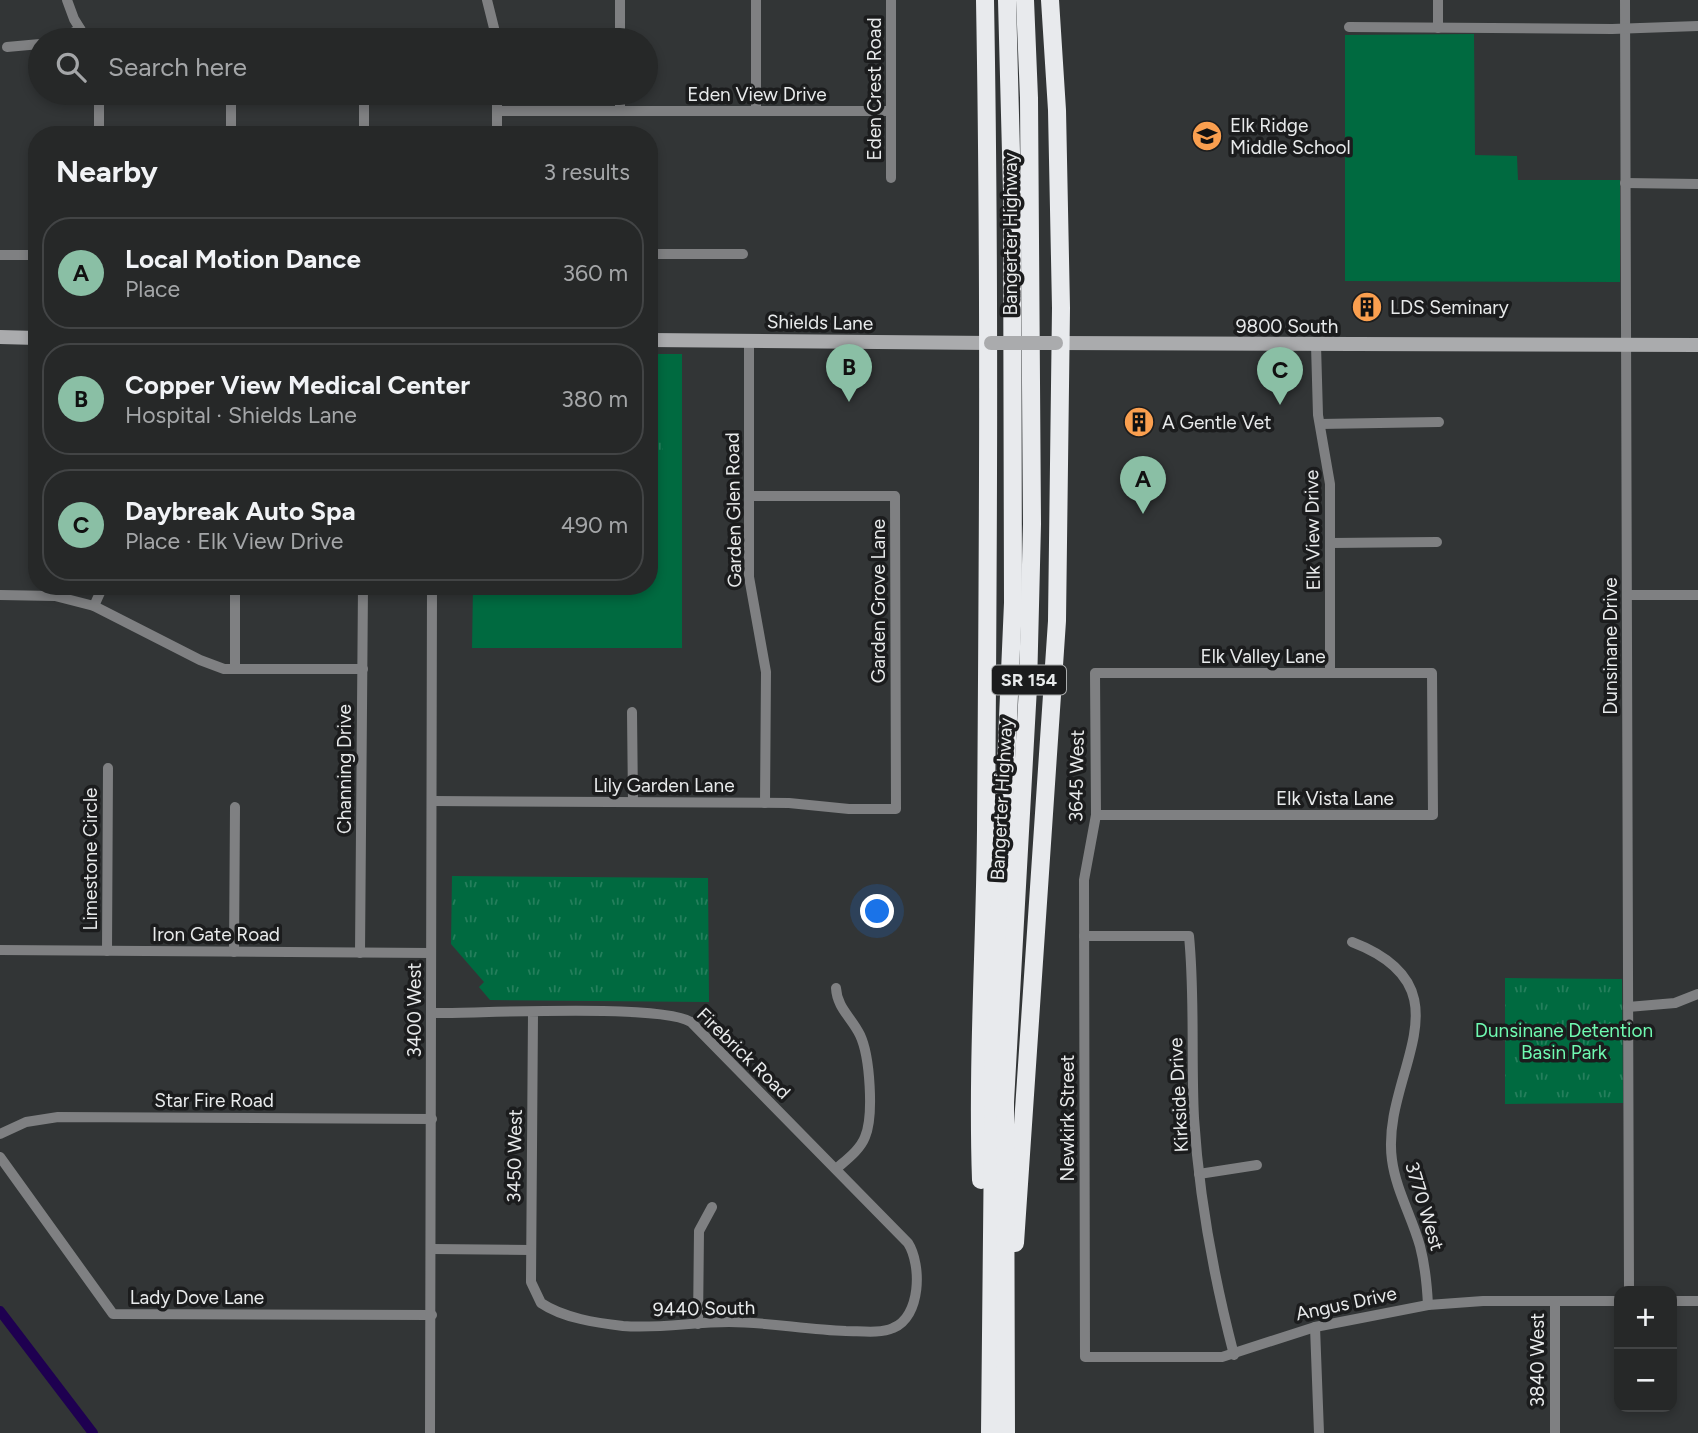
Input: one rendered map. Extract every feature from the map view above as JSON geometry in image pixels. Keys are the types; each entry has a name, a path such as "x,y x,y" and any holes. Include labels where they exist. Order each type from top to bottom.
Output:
{"highway":[{"path":"985,0 989,343 986,835 979,1098 997,1355"},
{"name":"Bangerter Highway","path":"1006,1433 997,1355 993,1040 1005,824 1013,577 1012,233 1007,0"},
{"name":"Bangerter Highway","path":"990,1433 997,1355 1007,1060 1031,609 1030,98 1026,0"},
{"path":"997,1355 1053,701 1058,344 1057,110 1050,0"}],"main road":[{"path":"0,338 28,338"},
{"name":"Shields Lane","path":"658,340 989,343"},
{"name":"9800 South","path":"989,343 1698,345"}],"street":[{"path":"67,0 80,28"},
{"path":"487,0 494,28"},
{"path":"620,0 620,28"},
{"path":"756,0 756,111"},
{"name":"Eden Crest Road","path":"891,0 891,178"},
{"path":"1438,0 1438,28"},
{"name":"Dunsinane Drive","path":"1625,0 1629,1286"},
{"path":"1349,27 1698,26"},
{"path":"7,47 28,45"},
{"path":"99,105 99,126"},
{"path":"231,105 231,126"},
{"path":"363,105 364,126"},
{"path":"497,105 497,126"},
{"path":"620,105 620,111"},
{"name":"Eden View Drive","path":"497,111 891,111"},
{"path":"1625,183 1698,184"},
{"path":"658,254 743,254"},
{"path":"0,256 28,255"},
{"name":"Garden Glen Road","path":"748,341 749,577 766,672 765,803"},
{"name":"Elk View Drive","path":"1316,345 1320,424 1329,469 1330,673"},
{"path":"1320,424 1439,422"},
{"name":"Garden Grove Lane","path":"749,496 895,496 895,809"},
{"path":"1331,543 1437,542"},
{"path":"0,595 55,596 94,606 213,666 235,669 363,669"},
{"path":"94,606 99,595"},
{"path":"235,595 235,669"},
{"name":"Channing Drive","path":"360,953 363,595"},
{"name":"3400 West","path":"430,1433 432,595"},
{"path":"1628,595 1698,595"},
{"name":"Elk Valley Lane","path":"1094,673 1432,673"},
{"name":"3645 West","path":"1084,880 1096,815 1094,673"},
{"name":"Elk Vista Lane","path":"1096,815 1433,815 1432,673"},
{"path":"632,712 633,802"},
{"name":"Limestone Circle","path":"107,951 108,768"},
{"name":"Lily Garden Lane","path":"433,801 765,803 895,809"},
{"path":"234,952 235,807"},
{"name":"Newkirk Street","path":"1084,880 1085,1357"},
{"name":"Kirkside Drive","path":"1084,936 1189,936 1199,1174 1213,1259 1234,1355"},
{"name":"3770 West","path":"1352,942 1387,958 1407,984 1413,998 1417,1027 1415,1042 1394,1106 1390,1141 1395,1176 1421,1248 1428,1305"},
{"name":"Iron Gate Road","path":"0,950 431,953"},
{"path":"836,988 840,1005 862,1041 868,1073 866,1135 857,1149 836,1169"},
{"path":"1628,1007 1675,1003 1698,994"},
{"name":"Firebrick Road","path":"431,1013 661,1013 685,1019 911,1247 915,1260 911,1312"},
{"name":"3450 West","path":"533,1013 531,1282 538,1299"},
{"name":"Star Fire Road","path":"0,1134 26,1122 58,1117 432,1119"},
{"name":"Lady Dove Lane","path":"0,1157 113,1314 432,1315"},
{"path":"1199,1174 1257,1165"},
{"path":"698,1324 698,1238 703,1219 712,1207"},
{"path":"432,1250 531,1250"},
{"name":"9440 South","path":"538,1299 551,1308 606,1323 653,1327 743,1322 819,1330 881,1331 900,1325 911,1312"},
{"name":"3840 West","path":"1555,1301 1555,1433"},
{"name":"Angus Drive","path":"1085,1357 1209,1358 1234,1355 1315,1327 1428,1305 1614,1301"},
{"path":"1677,1301 1698,1301"},
{"path":"1315,1327 1318,1433"}],"green space":[{"path":"1474,34 1475,155 1517,156 1518,180 1620,180 1620,282 1345,281 1345,35"},
{"path":"658,354 682,354 682,648 472,648 473,595 658,595 658,468 663,468 663,421 658,421"},
{"path":"658,420 663,420 663,468 658,468"},
{"path":"452,876 708,878 709,1002 490,1000 479,987 484,982 451,944"},
{"name":"Dunsinane Detention Basin Park","path":"1505,978 1622,979 1623,1103 1505,1104"}],"waterway":[{"path":"0,1311 93,1433"}],"place":[{"name":"Elk Ridge Middle School","path":"1207,136"},
{"name":"LDS Seminary","path":"1367,307"},
{"name":"Copper View Medical Center","path":"849,402"},
{"name":"Daybreak Auto Spa","path":"1280,405"},
{"name":"A Gentle Vet","path":"1139,422"},
{"name":"Local Motion Dance","path":"1143,514"}]}
